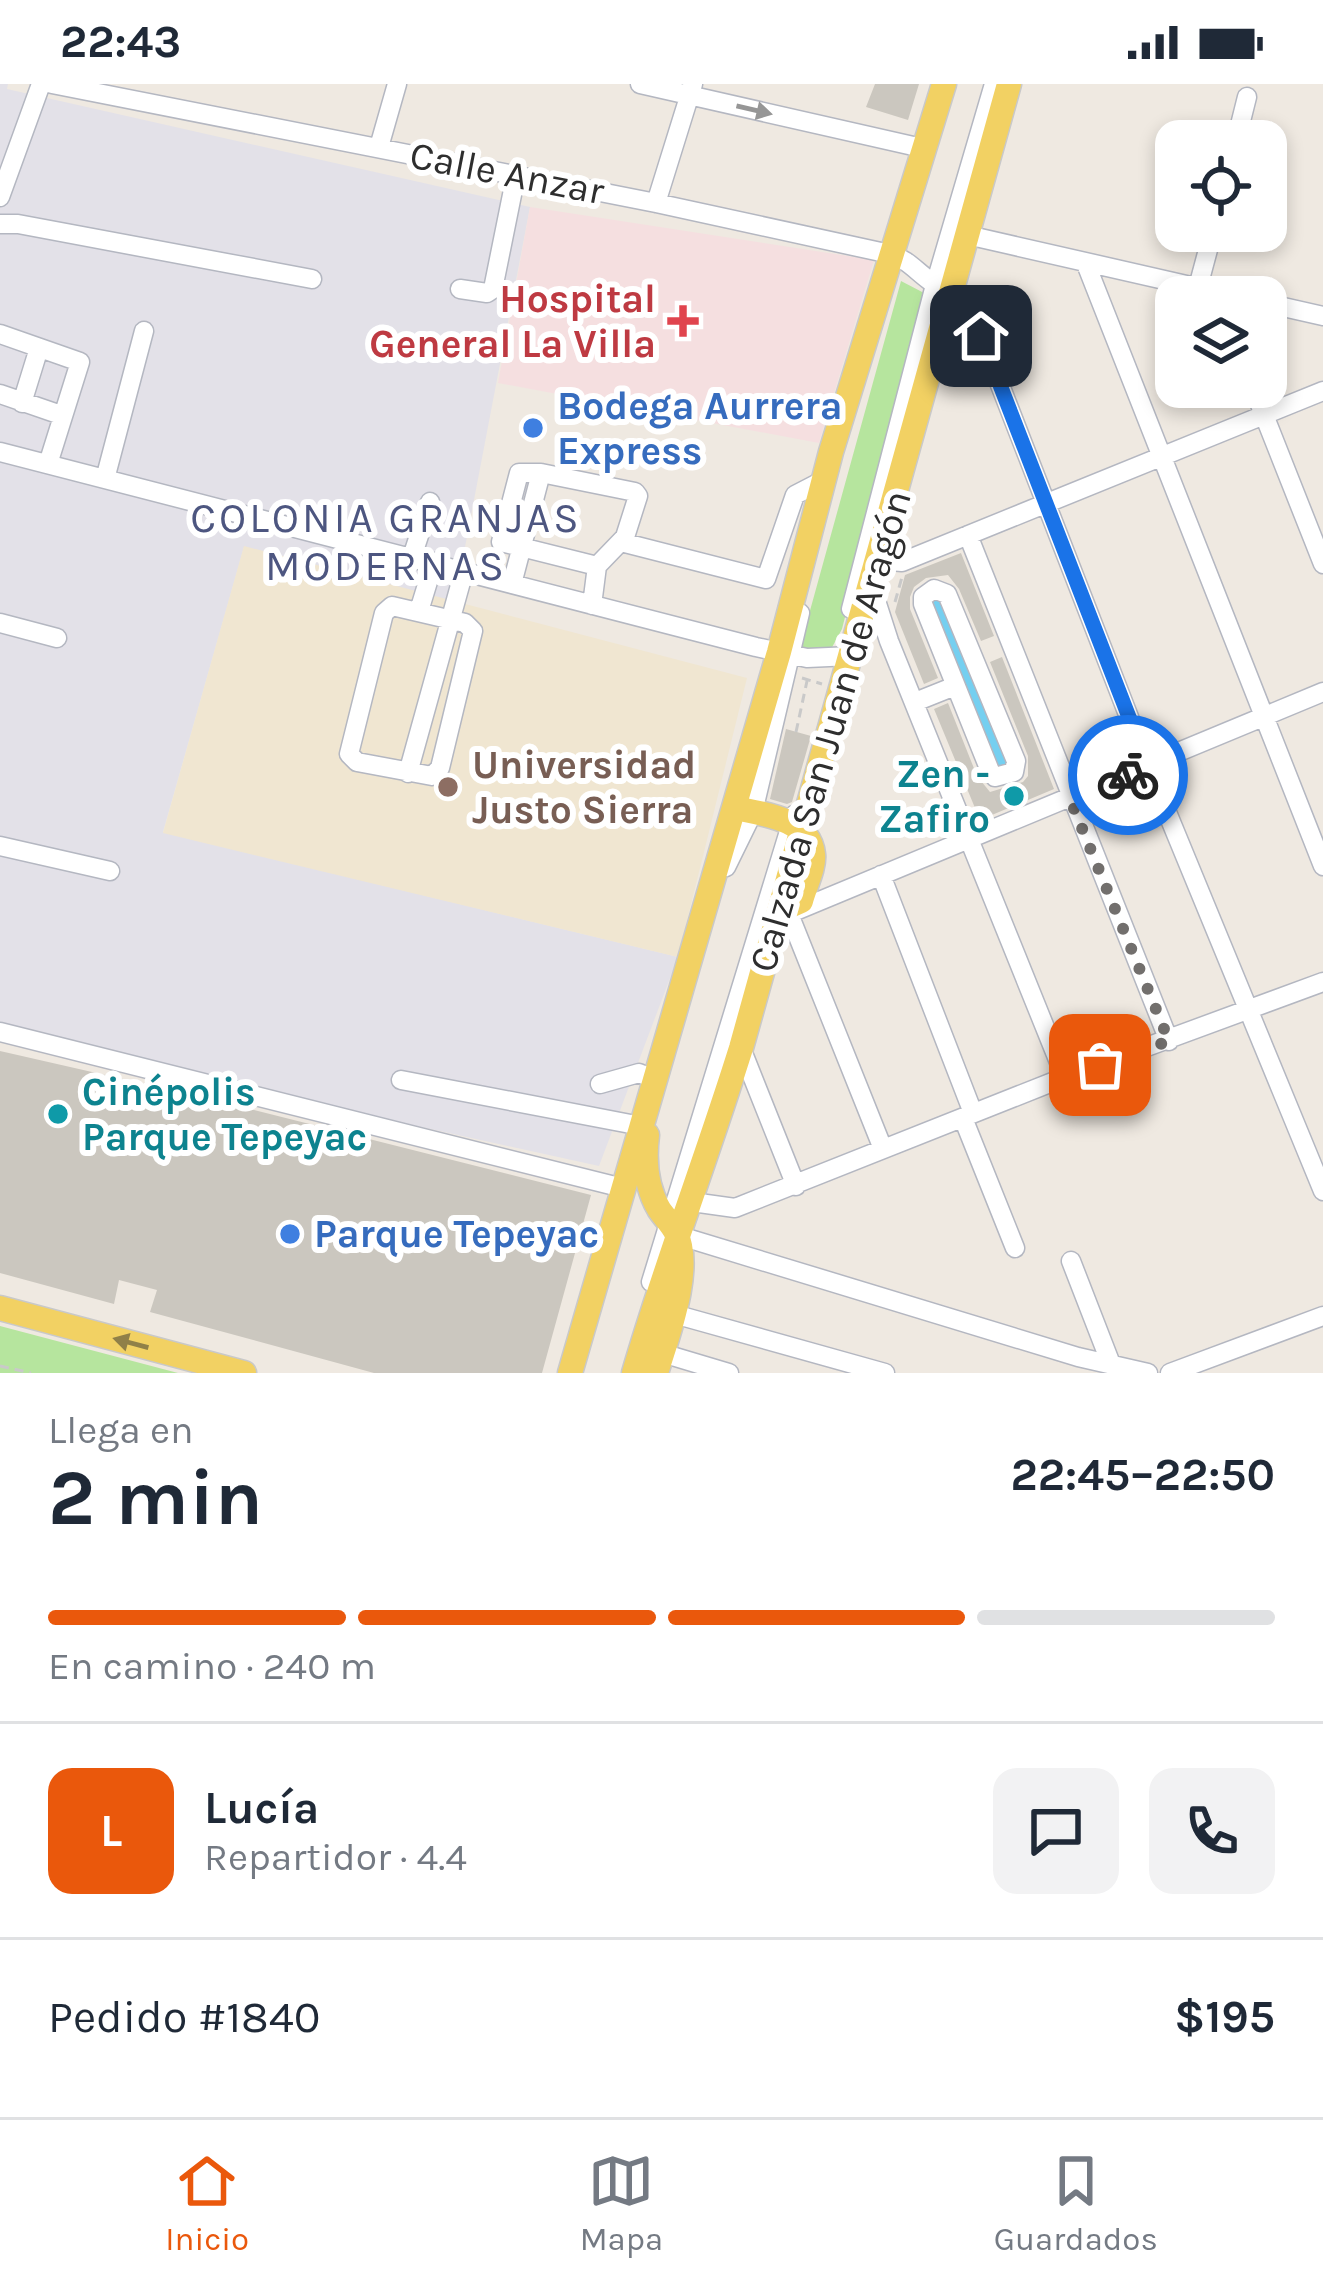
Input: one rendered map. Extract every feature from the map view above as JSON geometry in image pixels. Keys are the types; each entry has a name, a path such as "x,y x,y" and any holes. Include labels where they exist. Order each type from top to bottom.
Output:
{"main road":[{"name":"Calzada San Juan de Aragón","path":"575,1373 623,1188 643,1137 662,1052 744,810 786,654 824,480 922,148 949,84"},
{"name":"Calzada San Juan de Aragón","path":"634,1373 673,1228 692,1202 785,912 801,901 814,855 797,827 845,657 875,572 943,287 967,235 1009,84"},
{"path":"744,810 797,827"},
{"path":"659,1363 674,1314 680,1269 673,1228 647,1180 643,1137 662,1052"},
{"path":"0,1308 244,1373"}],"street":[{"path":"0,196 40,84"},
{"name":"Calle Anzar","path":"52,84 656,202 894,255 913,263 943,287"},
{"path":"379,147 397,84"},
{"path":"640,84 691,89 922,148"},
{"path":"786,654 894,255 949,84"},
{"path":"0,452 786,654 845,657 994,84"},
{"path":"656,202 691,89"},
{"path":"1241,120 1247,98"},
{"path":"460,289 487,293 493,289 516,175"},
{"path":"0,224 312,279"},
{"path":"967,235 1155,279"},
{"path":"1086,264 1323,866"},
{"path":"943,287 968,305 1148,766 1316,1152 1323,1191"},
{"path":"1287,308 1323,316"},
{"path":"105,478 145,331"},
{"path":"0,334 80,362 48,464"},
{"path":"22,403 39,348"},
{"path":"1065,1077 889,641 875,572 1323,391"},
{"path":"1,398 61,415"},
{"path":"1260,408 1323,564"},
{"path":"512,584 541,473 635,492 639,501 621,542 597,566 592,605"},
{"path":"621,542 766,579 795,495 824,480"},
{"path":"412,557 430,502"},
{"path":"968,535 1169,1041"},
{"path":"525,546 597,566"},
{"path":"419,611 434,562"},
{"path":"408,773 464,571"},
{"path":"934,589 947,594 1016,761 1014,772 999,778 992,775 955,686 923,604 923,597 934,589"},
{"path":"392,606 449,619 469,624 473,635 440,768 432,776 357,762 350,754 384,614 392,606"},
{"path":"0,623 57,638"},
{"path":"915,702 955,686"},
{"path":"883,1149 785,912 969,842 1323,692"},
{"path":"575,1373 744,810"},
{"path":"625,1373 797,827"},
{"path":"0,846 110,871"},
{"path":"881,875 1016,1248"},
{"path":"692,1202 735,1208 1065,1077 1323,982"},
{"path":"0,1032 623,1188"},
{"path":"741,1048 796,1186"},
{"path":"600,1084 639,1073 654,1079"},
{"path":"401,1080 643,1137"},
{"path":"673,1228 1076,1365 1111,1364 1148,1373"},
{"path":"1071,1261 1111,1364"},
{"path":"674,1314 885,1373"},
{"path":"1170,1373 1323,1316"},
{"path":"659,1363 729,1373"}],"path":[{"path":"796,732 808,680"},
{"path":"0,1366 31,1373"}],"shaded area":[{"path":"0,84 530,207 465,547 450,601 244,547 163,832 678,957 599,1166 358,1113 0,1023"},
{"name":"Hospital General La Villa","path":"530,207 874,260 819,443 498,383"},
{"name":"Universidad Justo Sierra","path":"244,546 747,678 678,957 163,833"}],"green space":[{"path":"901,281 926,294 842,629 830,651 803,654 803,636"},
{"path":"0,1326 178,1373 0,1373"}],"water":[{"path":"941,593 1011,766 997,771 926,600"}],"building":[{"path":"875,84 919,84 908,120 866,107"},
{"path":"961,553 994,636 981,641 948,575 926,578 910,597 910,609 938,678 924,684 895,612 905,575"},
{"path":"1002,657 1054,789 980,820 934,709 948,703 977,776 990,792 1023,782 1028,776 1028,756 990,662"},
{"path":"786,729 811,736 792,802 787,804 770,799"},
{"name":"Parque Tepeyac","path":"0,1051 591,1195 542,1373 374,1373 150,1312 157,1290 119,1280 114,1304 0,1273"}],"way so far":[{"path":"1100,1065 1169,1041 1070,799 1128,775"}],"place":[{"name":"Hospital General La Villa","path":"683,321"},
{"name":"Bodega Aurrera Express","path":"533,428"},
{"name":"Universidad Justo Sierra","path":"448,787"},
{"name":"Zen - Zafiro","path":"1014,796"},
{"name":"Cinépolis Parque Tepeyac","path":"58,1114"},
{"name":"Parque Tepeyac","path":"290,1234"}],"district":[{"name":"COLONIA GRANJAS MODERNAS","path":"386,542"}],"route":[{"path":"981,336 1148,766 1128,775"}]}
